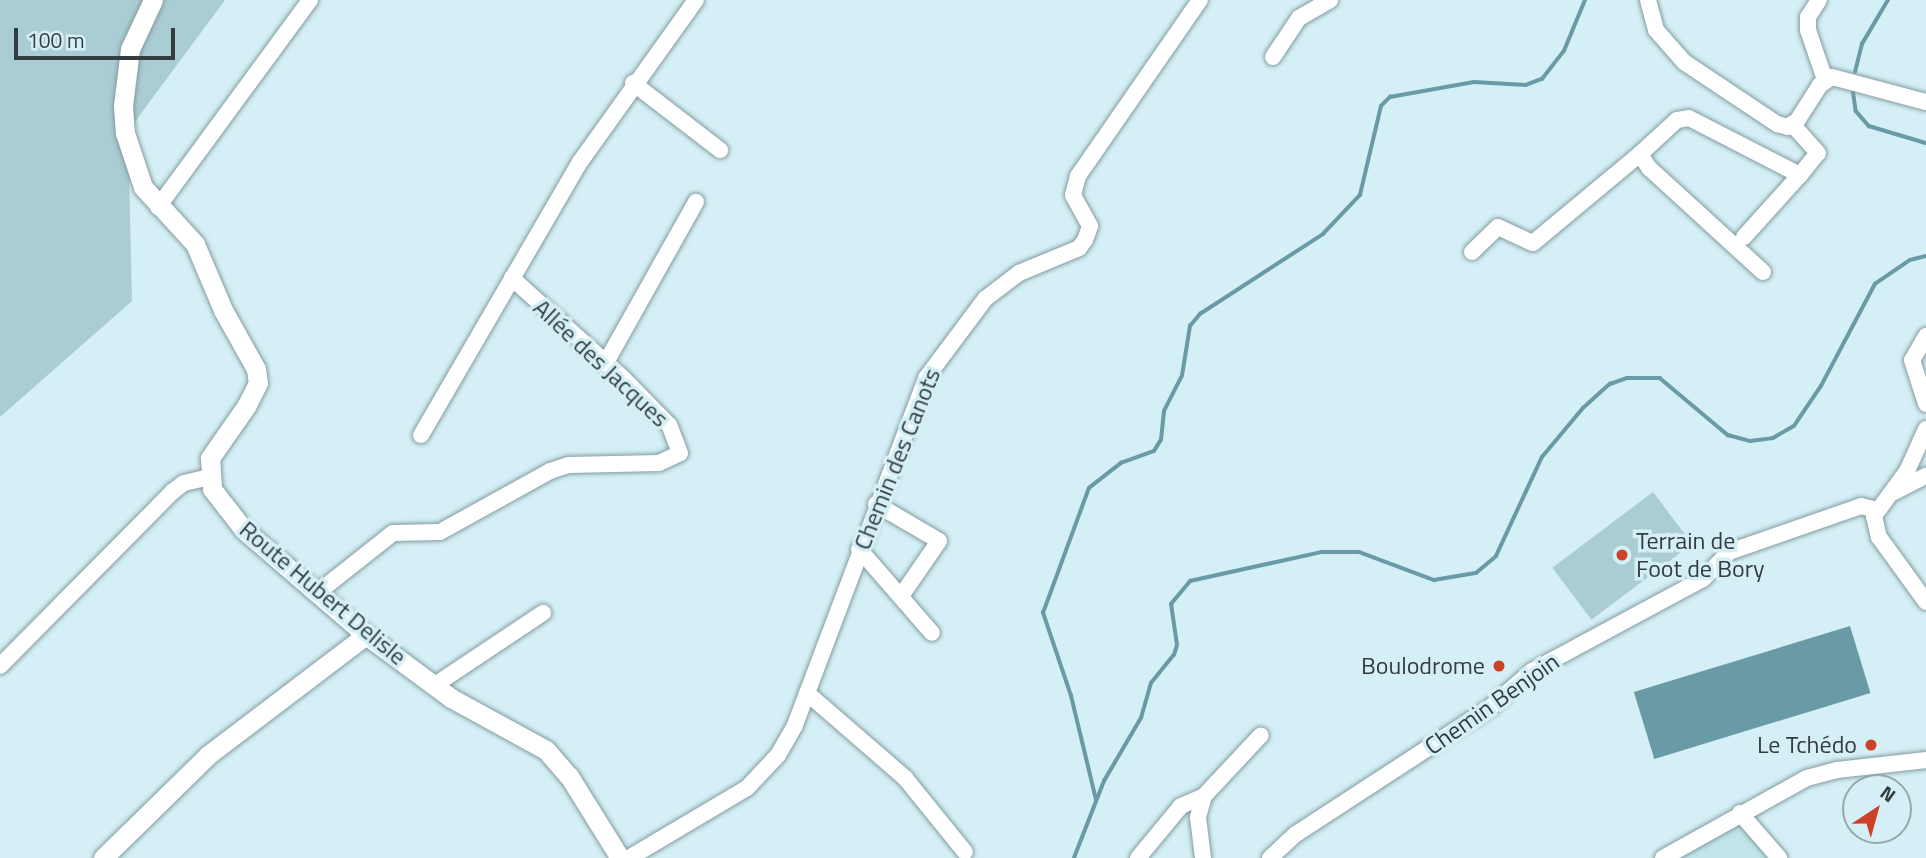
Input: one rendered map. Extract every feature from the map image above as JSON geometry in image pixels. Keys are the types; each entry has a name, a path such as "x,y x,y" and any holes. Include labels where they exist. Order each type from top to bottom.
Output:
{"main road":[{"path":"153,0 130,49 123,106 125,133 144,187 205,261 223,310 256,369 258,383 247,405 210,458 209,477"},
{"name":"Route Hubert Delisle","path":"209,477 222,505 244,530 366,635 481,716 516,730 546,750 569,776 620,858"},
{"path":"103,858 208,755 366,635"}],"street":[{"path":"158,207 310,0"},
{"name":"Allée des Jacques","path":"421,435 512,278 633,83 696,0"},
{"name":"Chemin des Canots","path":"629,858 747,788 763,773 795,725 859,549 926,378 953,338 985,299 1019,272 1072,252 1085,240 1090,226 1073,195 1078,176 1200,0"},
{"path":"1273,57 1299,18 1330,0"},
{"path":"1648,0 1656,30 1684,62 1767,119 1792,124 1818,153 1744,237"},
{"path":"1819,0 1808,17 1808,30 1825,80"},
{"path":"1792,124 1805,113 1825,80 1841,77 1872,90 1926,102"},
{"path":"633,83 720,150"},
{"path":"1472,252 1498,227 1532,243 1677,120 1689,118 1800,175"},
{"path":"1640,154 1649,168 1763,272"},
{"path":"605,364 696,202"},
{"name":"Allée des Jacques","path":"316,594 393,533 440,532 550,471 568,465 659,464 680,453 669,425 512,278"},
{"path":"1926,336 1912,360 1926,404"},
{"path":"1926,429 1918,452 1877,510 1874,523 1879,537 1926,602"},
{"path":"1889,495 1926,476"},
{"path":"0,666 172,492 184,483 209,477"},
{"path":"876,504 939,541 901,597"},
{"name":"Chemin Benjoin","path":"1270,858 1296,834 1492,706 1532,671 1703,579 1729,552 1861,506 1877,510"},
{"path":"859,549 932,633"},
{"path":"435,685 543,613"},
{"path":"807,693 905,778 965,852"},
{"path":"1138,858 1181,806 1204,796 1261,735"},
{"path":"1663,858 1740,813 1817,775 1926,760"},
{"path":"1203,858 1198,817 1204,796"},
{"path":"1740,813 1779,858"}],"shaded area":[{"path":"0,0 225,0 128,131 132,301 0,417"},
{"name":"Terrain de Foot de Bory","path":"1653,492 1692,544 1591,620 1552,568"},
{"path":"1850,626 1870,693 1654,759 1634,692"},
{"path":"1739,823 1774,858 1679,858"}],"waterway":[{"path":"1096,800 1071,696 1043,613 1089,488 1121,463 1154,451 1161,440 1164,411 1182,376 1190,326 1200,314 1323,234 1360,195 1381,106 1390,97 1474,82 1526,85 1542,79 1564,51 1585,0"},
{"path":"1855,72 1862,44 1888,0"},
{"path":"1853,89 1856,111 1869,126 1926,143"},
{"path":"1074,858 1104,781 1141,718 1151,683 1174,655 1177,645 1171,604 1190,581 1322,552 1359,552 1434,580 1476,573 1496,556 1542,457 1583,408 1610,384 1627,378 1660,378 1728,435 1750,441 1773,438 1794,426 1821,386 1875,284 1910,260 1926,256"}],"place":[{"name":"Terrain de Foot de Bory","path":"1622,555"},
{"name":"Boulodrome","path":"1499,666"},
{"name":"Le Tchédo","path":"1871,745"}]}
